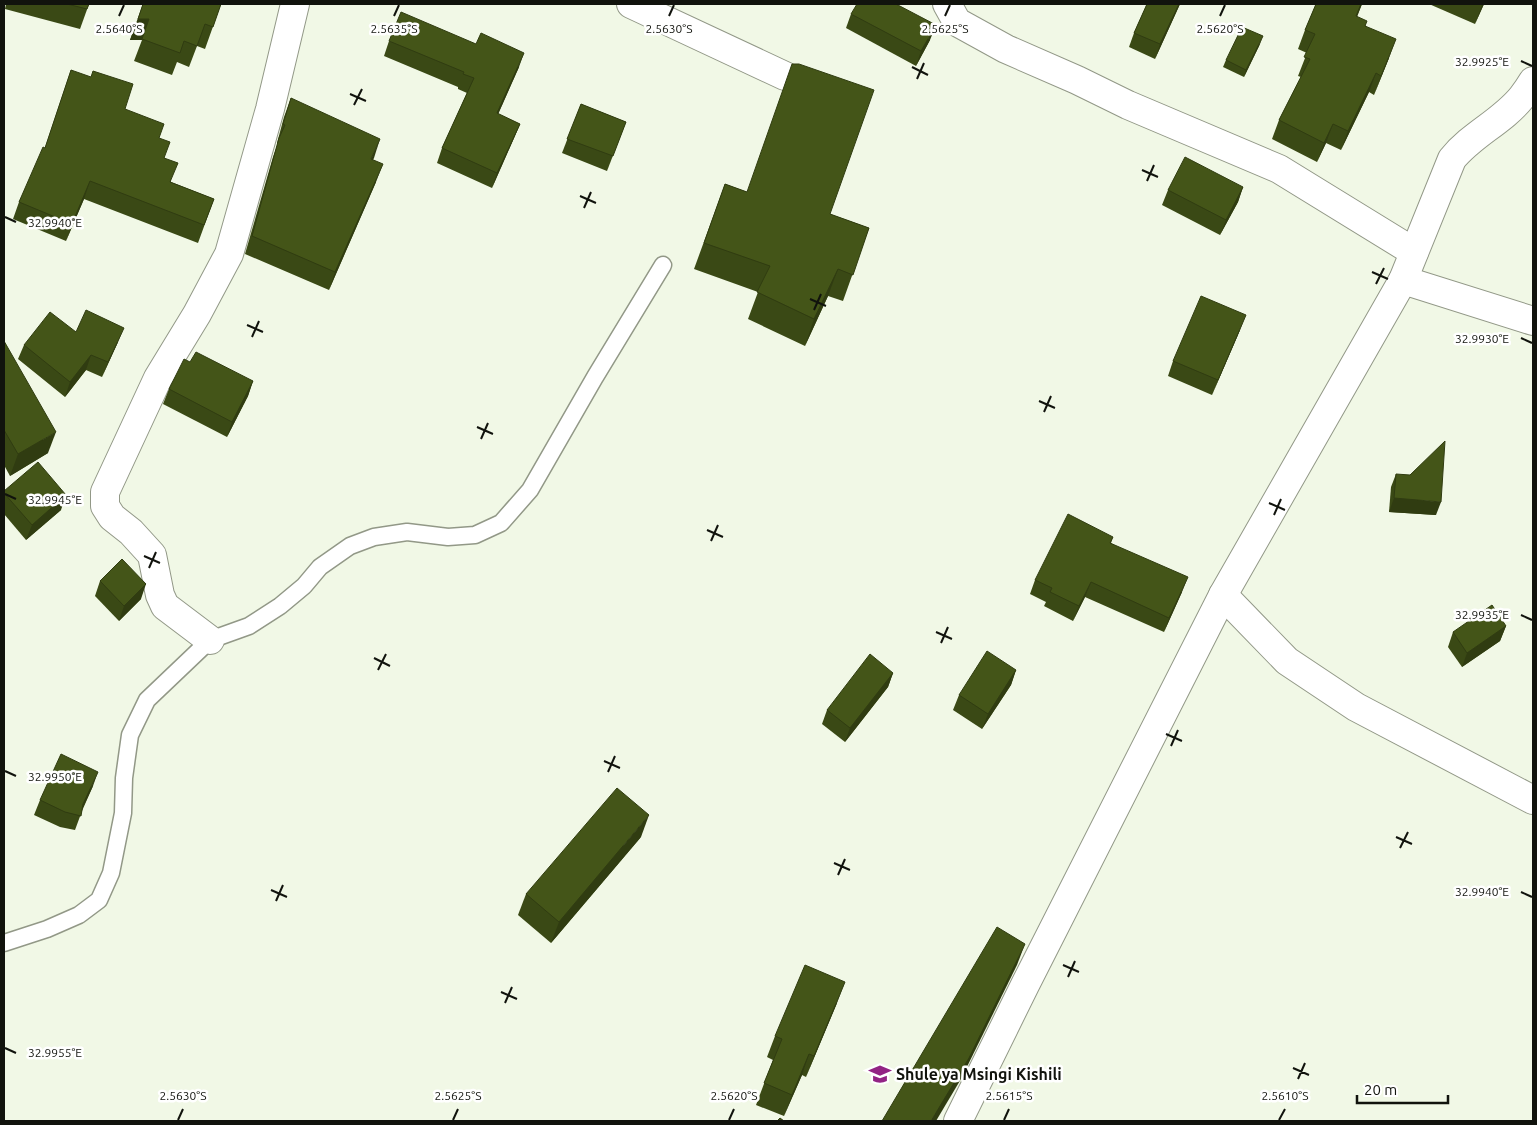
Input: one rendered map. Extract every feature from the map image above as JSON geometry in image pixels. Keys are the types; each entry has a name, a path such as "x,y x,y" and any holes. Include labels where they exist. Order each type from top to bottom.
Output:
{"street":[{"path":"210,640 164,606 152,555 131,532 112,517 104,506 105,492 158,378 197,314 229,254 270,109 295,4"},
{"path":"947,4 957,22 1006,49 1128,105 1279,170 1414,252"},
{"path":"649,7 785,76"},
{"path":"958,1121 1223,595 1403,280 1452,159 1462,147 1504,115 1522,98 1533,81"},
{"path":"1403,280 1533,321"},
{"path":"1223,595 1287,660 1356,707 1533,800"}],"lane":[{"path":"4,943 47,929 79,915 99,900 111,873 123,813 124,778 130,735 147,700 210,640 248,626 280,606 304,586 320,567 350,546 374,537 407,532 448,537 475,535 501,523 530,490 663,265"}],"building":[{"path":"67,4 89,4 87,9"},
{"path":"143,4 221,4 213,27 205,24 197,46 184,41 180,53 142,39 149,19 138,19"},
{"path":"857,4 896,4 936,25 921,51 851,14"},
{"path":"1147,4 1179,4 1160,44 1134,33"},
{"path":"1316,4 1361,4 1356,16 1367,21 1365,26 1396,39 1381,76 1376,73 1348,131 1333,124 1324,143 1279,120 1310,59 1304,57 1315,34 1305,30"},
{"path":"401,12 476,44 481,33 524,53 497,113 520,124 497,173 442,148 474,78 463,74 464,72 389,41"},
{"path":"1242,27 1263,36 1246,70 1226,60"},
{"path":"792,64 799,64 874,90 830,214 869,228 853,275 838,269 814,319 757,292 770,266 704,243 725,184 747,192"},
{"path":"71,70 91,77 93,71 133,84 125,109 164,124 159,138 170,142 164,158 178,163 170,182 214,199 204,225 90,181 72,224 19,202 43,147 45,148"},
{"path":"291,98 380,139 371,159 383,164 335,272 252,236 279,138 285,125 283,124"},
{"path":"581,104 626,122 613,156 567,139"},
{"path":"1185,157 1243,187 1226,220 1168,190"},
{"path":"1201,296 1246,315 1218,380 1173,361"},
{"path":"86,310 124,328 108,362 91,355 70,382 24,345 50,312 76,332"},
{"path":"4,341 56,432 18,454 4,430"},
{"path":"196,352 253,381 232,422 169,389 184,359 190,362"},
{"path":"1445,441 1441,502 1394,498 1396,474 1410,475"},
{"path":"38,462 66,495 32,525 4,491"},
{"path":"1068,514 1113,537 1110,543 1188,577 1169,618 1091,582 1079,606 1050,592 1052,588 1035,580"},
{"path":"122,559 146,584 124,606 100,581"},
{"path":"1492,605 1506,626 1467,653 1453,632"},
{"path":"987,651 1016,670 988,714 959,695"},
{"path":"870,654 893,673 850,728 827,710"},
{"path":"61,754 98,772 83,804 81,816 65,812 40,800"},
{"path":"617,788 649,815 559,922 526,894"},
{"path":"997,927 1025,944 969,1058 931,1121 882,1121"},
{"path":"805,965 845,982 814,1056 809,1054 792,1095 764,1083 782,1039 775,1036"}],"place":[{"name":"Shule ya Msingi Kishili","path":"880,1074"}]}
